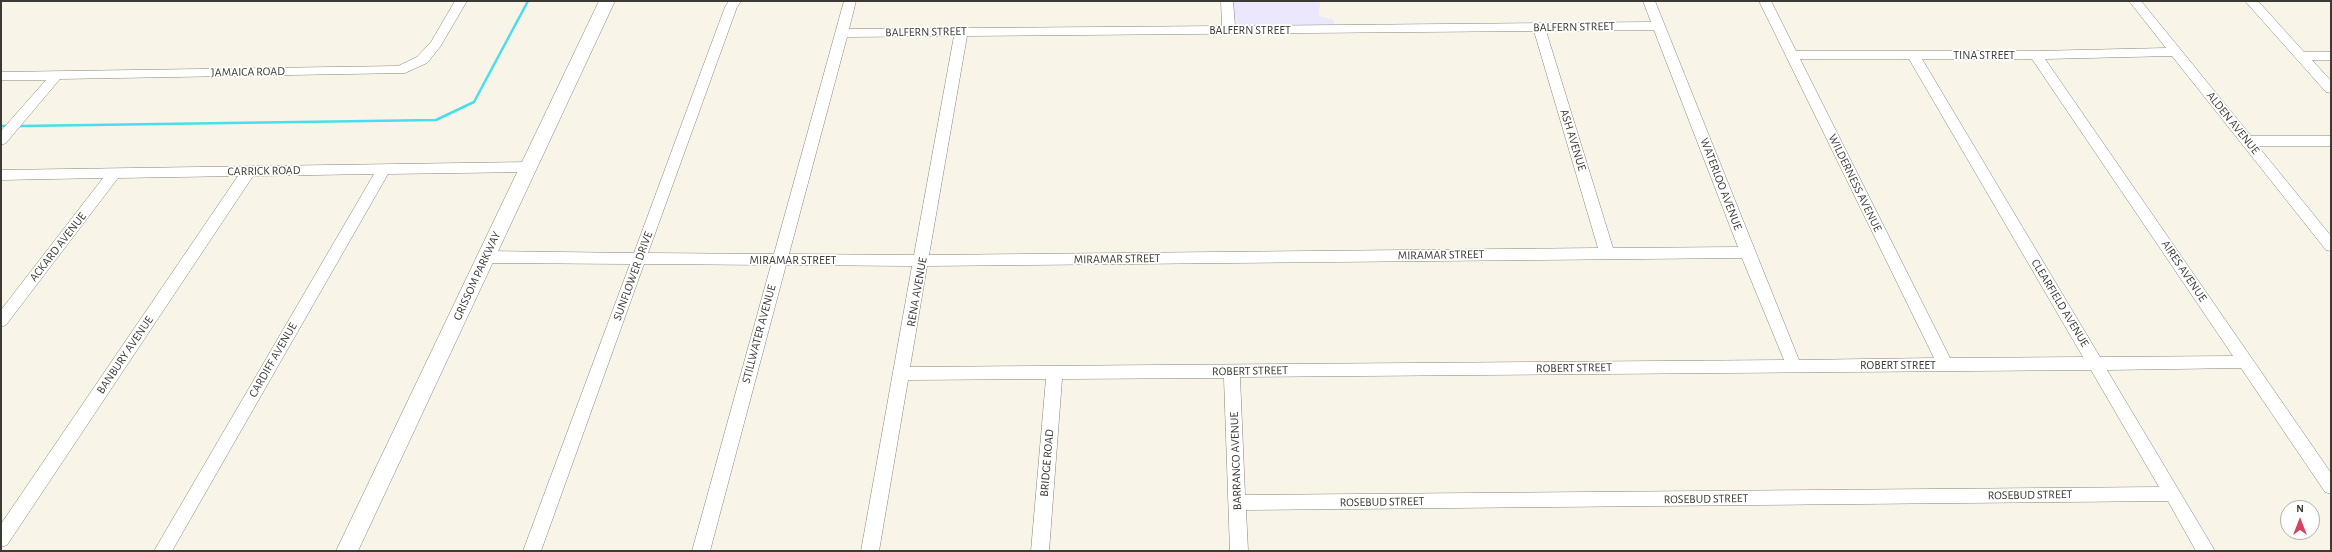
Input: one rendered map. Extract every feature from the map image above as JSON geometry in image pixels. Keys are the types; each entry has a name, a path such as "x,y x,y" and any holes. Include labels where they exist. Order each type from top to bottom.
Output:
{"main road":[{"name":"GRISSOM PARKWAY","path":"347,551 607,1"}],"street":[{"name":"JAMAICA ROAD","path":"1,76 400,70 422,60 427,55 436,44 461,1"},
{"name":"SUNFLOWER DRIVE","path":"532,551 731,7 735,1"},
{"name":"STILLWATER AVENUE","path":"701,551 850,1"},
{"path":"1227,1 1229,30"},
{"name":"WATERLOO AVENUE","path":"1649,1 1747,252 1794,366"},
{"name":"WILDERNESS AVENUE","path":"1765,1 1945,365"},
{"name":"ALDEN AVENUE","path":"2135,1 2328,239"},
{"path":"2251,1 2331,89"},
{"name":"BALFERN STREET","path":"841,33 1659,26"},
{"name":"ASH AVENUE","path":"1539,27 1608,253"},
{"name":"RENA AVENUE","path":"870,551 961,32"},
{"name":"TINA STREET","path":"1792,55 1914,56 2176,52"},
{"name":"AIRES AVENUE","path":"2036,55 2331,487"},
{"name":"CLEARFIELD AVENUE","path":"1914,56 2206,551"},
{"path":"2301,56 2331,56"},
{"path":"1,140 57,75"},
{"path":"2248,141 2331,141"},
{"name":"CARRICK ROAD","path":"1,175 528,168"},
{"name":"CARDIFF AVENUE","path":"163,551 384,169"},
{"name":"BANBURY AVENUE","path":"1,539 249,171"},
{"name":"ACKARD AVENUE","path":"1,321 114,174"},
{"name":"MIRAMAR STREET","path":"486,257 922,261 1747,252"},
{"name":"ROBERT STREET","path":"902,374 1054,374 2246,362"},
{"name":"BARRANCO AVENUE","path":"1232,372 1239,551"},
{"name":"BRIDGE ROAD","path":"1040,551 1054,374"},
{"name":"ROSEBUD STREET","path":"1238,503 2173,494"}],"shaded area":[{"path":"1231,1 1320,1 1319,16 1334,20 1334,26 1233,27"}],"waterway":[{"path":"21,126 436,120 474,102 528,1"},
{"path":"1,126 6,126"}]}
